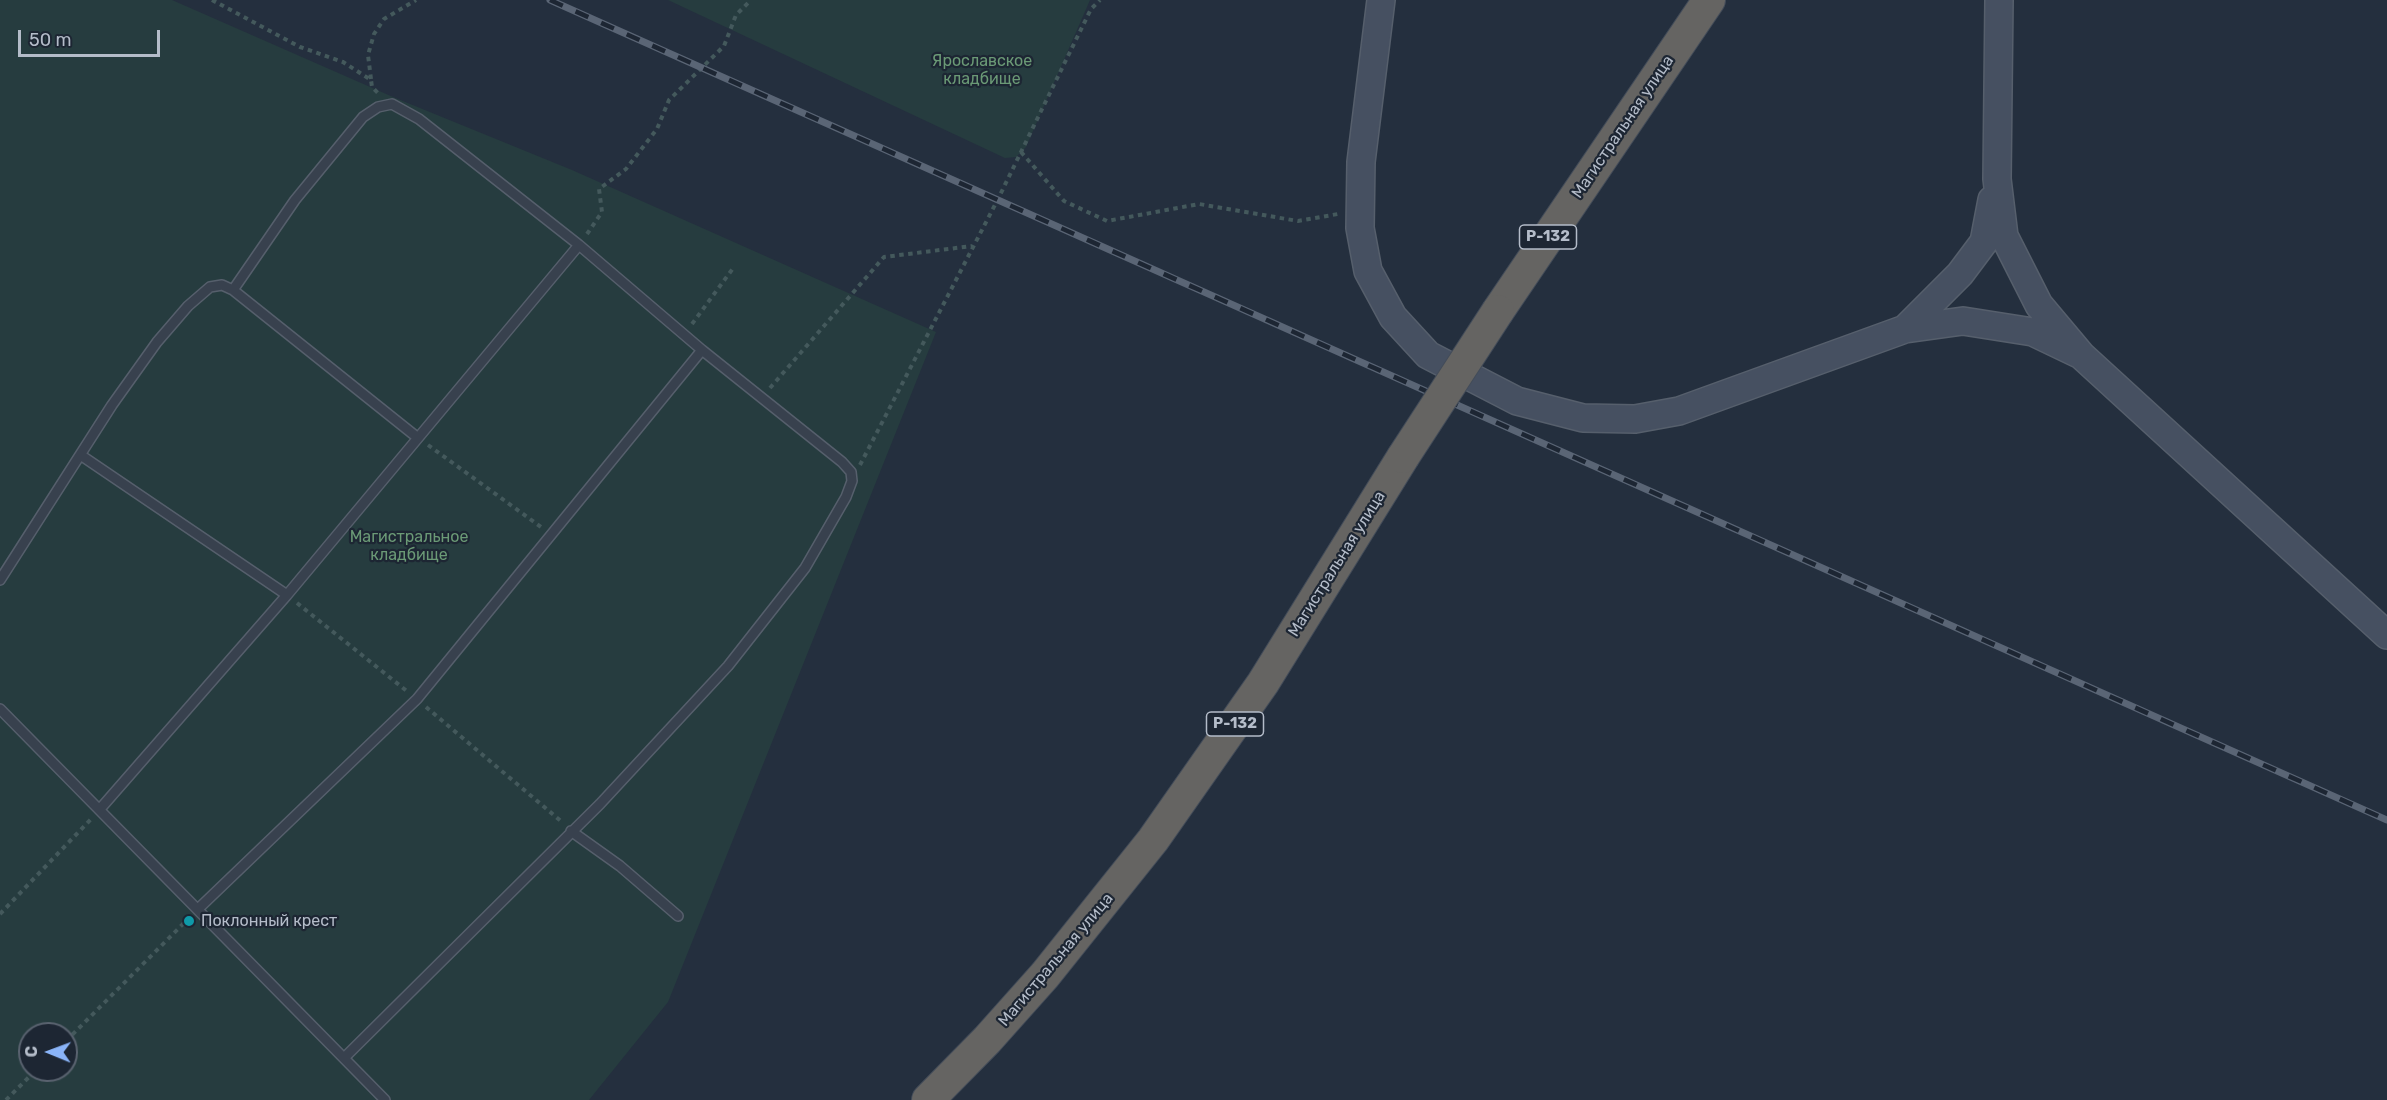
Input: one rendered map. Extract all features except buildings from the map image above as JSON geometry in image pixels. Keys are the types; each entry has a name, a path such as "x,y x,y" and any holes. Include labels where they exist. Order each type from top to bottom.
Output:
{"highway":[{"name":"Магистральная улица","path":"928,1100 987,1040 1045,975 1146,850 1263,683 1402,457 1709,0"}],"main road":[{"path":"1381,0 1361,162 1360,228 1368,271 1393,317 1428,355 1517,401 1582,418 1635,419 1678,411 1905,329 1963,321 2033,332 2081,355"},
{"path":"1999,0 1997,179 2004,236 2039,305 2081,355 2387,635"},
{"path":"1905,329 1960,274 1984,242 1997,179"}],"lane":[{"path":"233,291 295,200 363,117 378,107 388,105 406,109 579,245 702,350 842,462 851,472 852,481 846,497 805,568 728,666 600,804 344,1058"},
{"path":"100,809 287,595 579,245"},
{"path":"0,580 82,456 112,405 157,342 188,306 210,287 222,285 233,291 418,438"},
{"path":"198,909 417,699 553,536 702,350"},
{"path":"82,456 287,595"},
{"path":"0,709 385,1100"},
{"path":"571,831 621,866 678,916"}],"path":[{"path":"212,0 300,47 343,62 371,80"},
{"path":"388,105 372,87 368,55 374,34 384,19 416,0"},
{"path":"579,245 602,213 599,189 626,169 657,129 669,100 724,46 736,15 751,0"},
{"path":"852,481 1021,152 1091,9 1100,0"},
{"path":"1021,152 1064,201 1107,221 1198,204 1298,221 1341,214"},
{"path":"761,397 884,257 973,246"},
{"path":"684,335 734,267"},
{"path":"418,438 553,536"},
{"path":"287,595 417,699 571,831"},
{"path":"0,914 100,809"},
{"path":"78,1029 198,909"},
{"path":"6,1100 24,1082"}],"green space":[{"name":"Магистральное кладбище","path":"0,0 172,0 393,97 572,170 936,332 668,1002 589,1100 0,1100"},
{"name":"Ярославское кладбище","path":"668,0 1090,0 1026,147 1016,157 1005,158"}],"railway":[{"path":"550,0 2387,820"}],"place":[{"name":"Поклонный крест","path":"189,921"}]}
